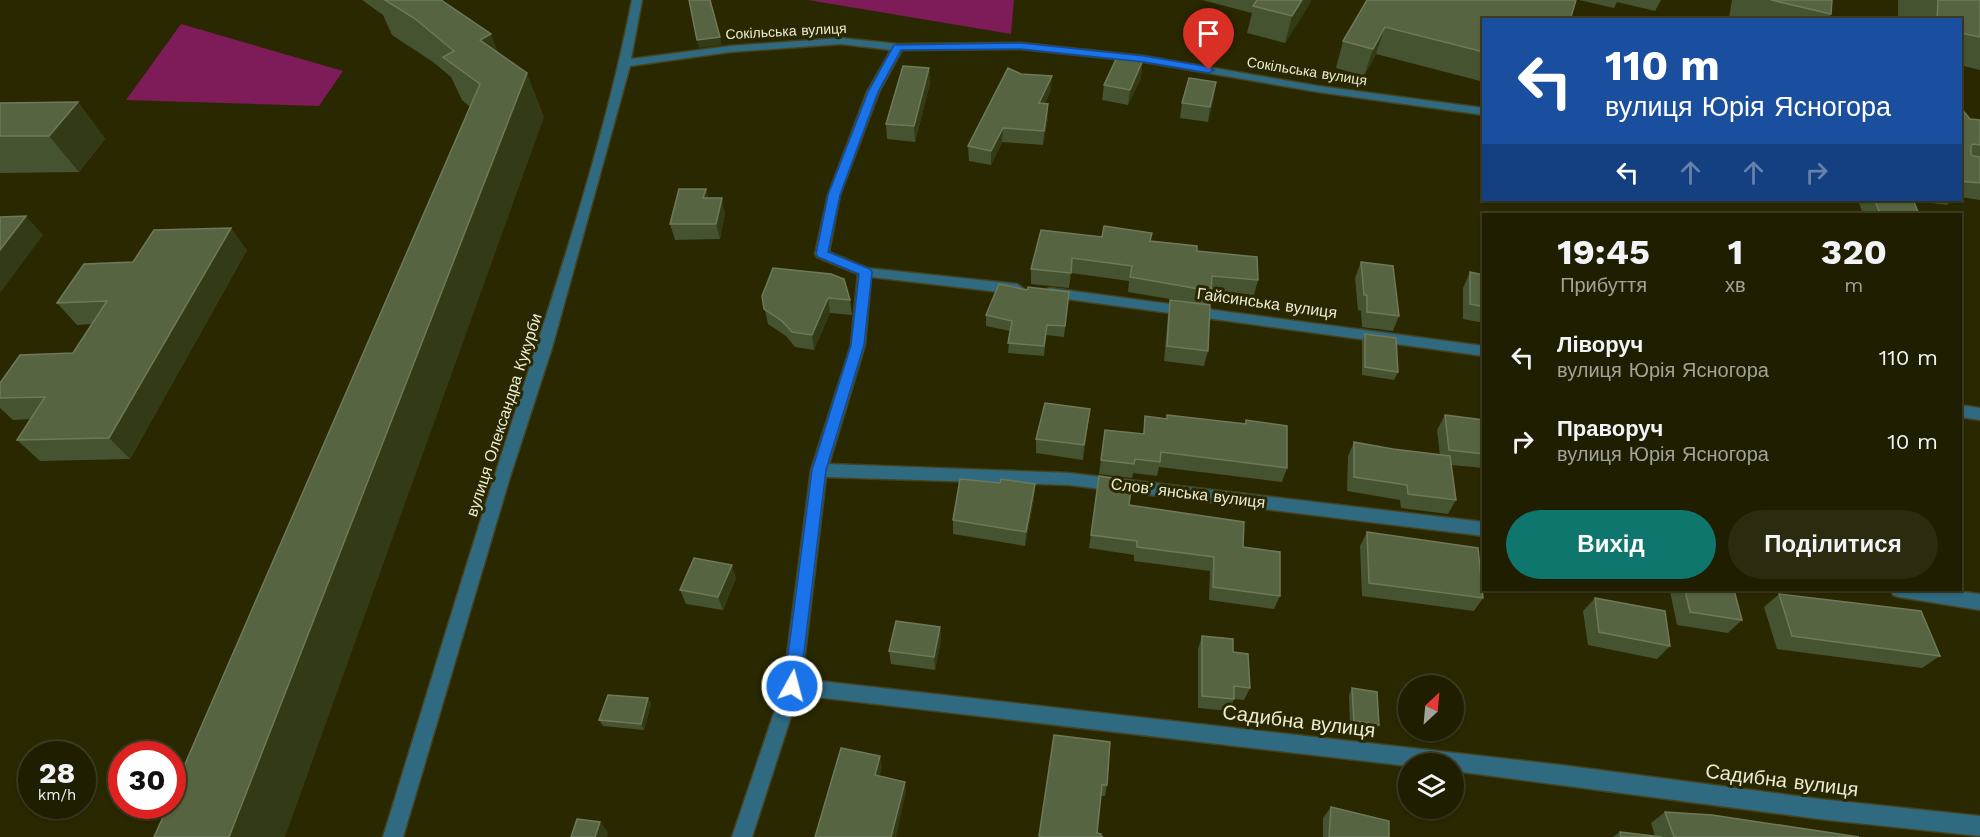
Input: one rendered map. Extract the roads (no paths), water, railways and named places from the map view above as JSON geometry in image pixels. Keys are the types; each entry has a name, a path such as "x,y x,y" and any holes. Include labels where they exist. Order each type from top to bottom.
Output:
{"street":[{"name":"вулиця Олександра Кукурби","path":"393,837 502,477 545,348 625,63 637,0"},
{"name":"Сокільська вулиця","path":"625,63 774,44 841,41 898,47 1021,46 1144,59 1318,89 1482,112"},
{"name":"Гайсинська вулиця","path":"898,47 873,92 834,195 822,254 866,272 1120,300 1482,351"},
{"path":"742,837 792,686 819,470 858,345 866,272"},
{"path":"1962,411 1980,414"},
{"name":"Словʼянська вулиця","path":"819,470 1069,479 1482,529"},
{"path":"1906,591 1980,602"},
{"name":"Садибна вулиця","path":"792,686 1549,773 1980,826"}]}
